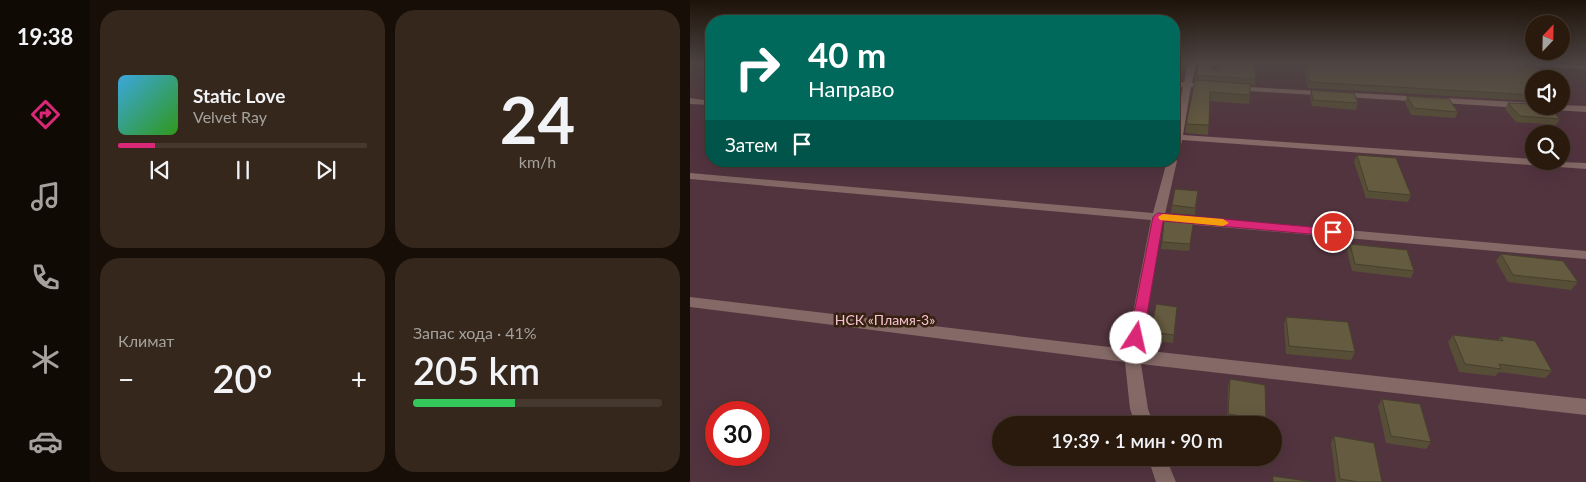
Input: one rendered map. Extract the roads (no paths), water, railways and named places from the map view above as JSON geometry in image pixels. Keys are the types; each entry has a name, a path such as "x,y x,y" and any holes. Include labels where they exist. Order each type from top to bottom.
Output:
{"street":[{"path":"1180,121 1189,85"},
{"path":"1196,85 1218,87"},
{"path":"1228,87 1525,105"},
{"path":"690,101 705,102"},
{"path":"1570,108 1586,109"},
{"path":"1180,137 1586,166"},
{"path":"1141,416 1132,356 1158,217 1170,167"},
{"path":"690,176 1586,255"},
{"path":"690,302 1132,356 1586,407"},
{"path":"1160,466 1166,482"}],"park label":[{"name":"НСК «Пламя-3»","path":"885,319"}]}
